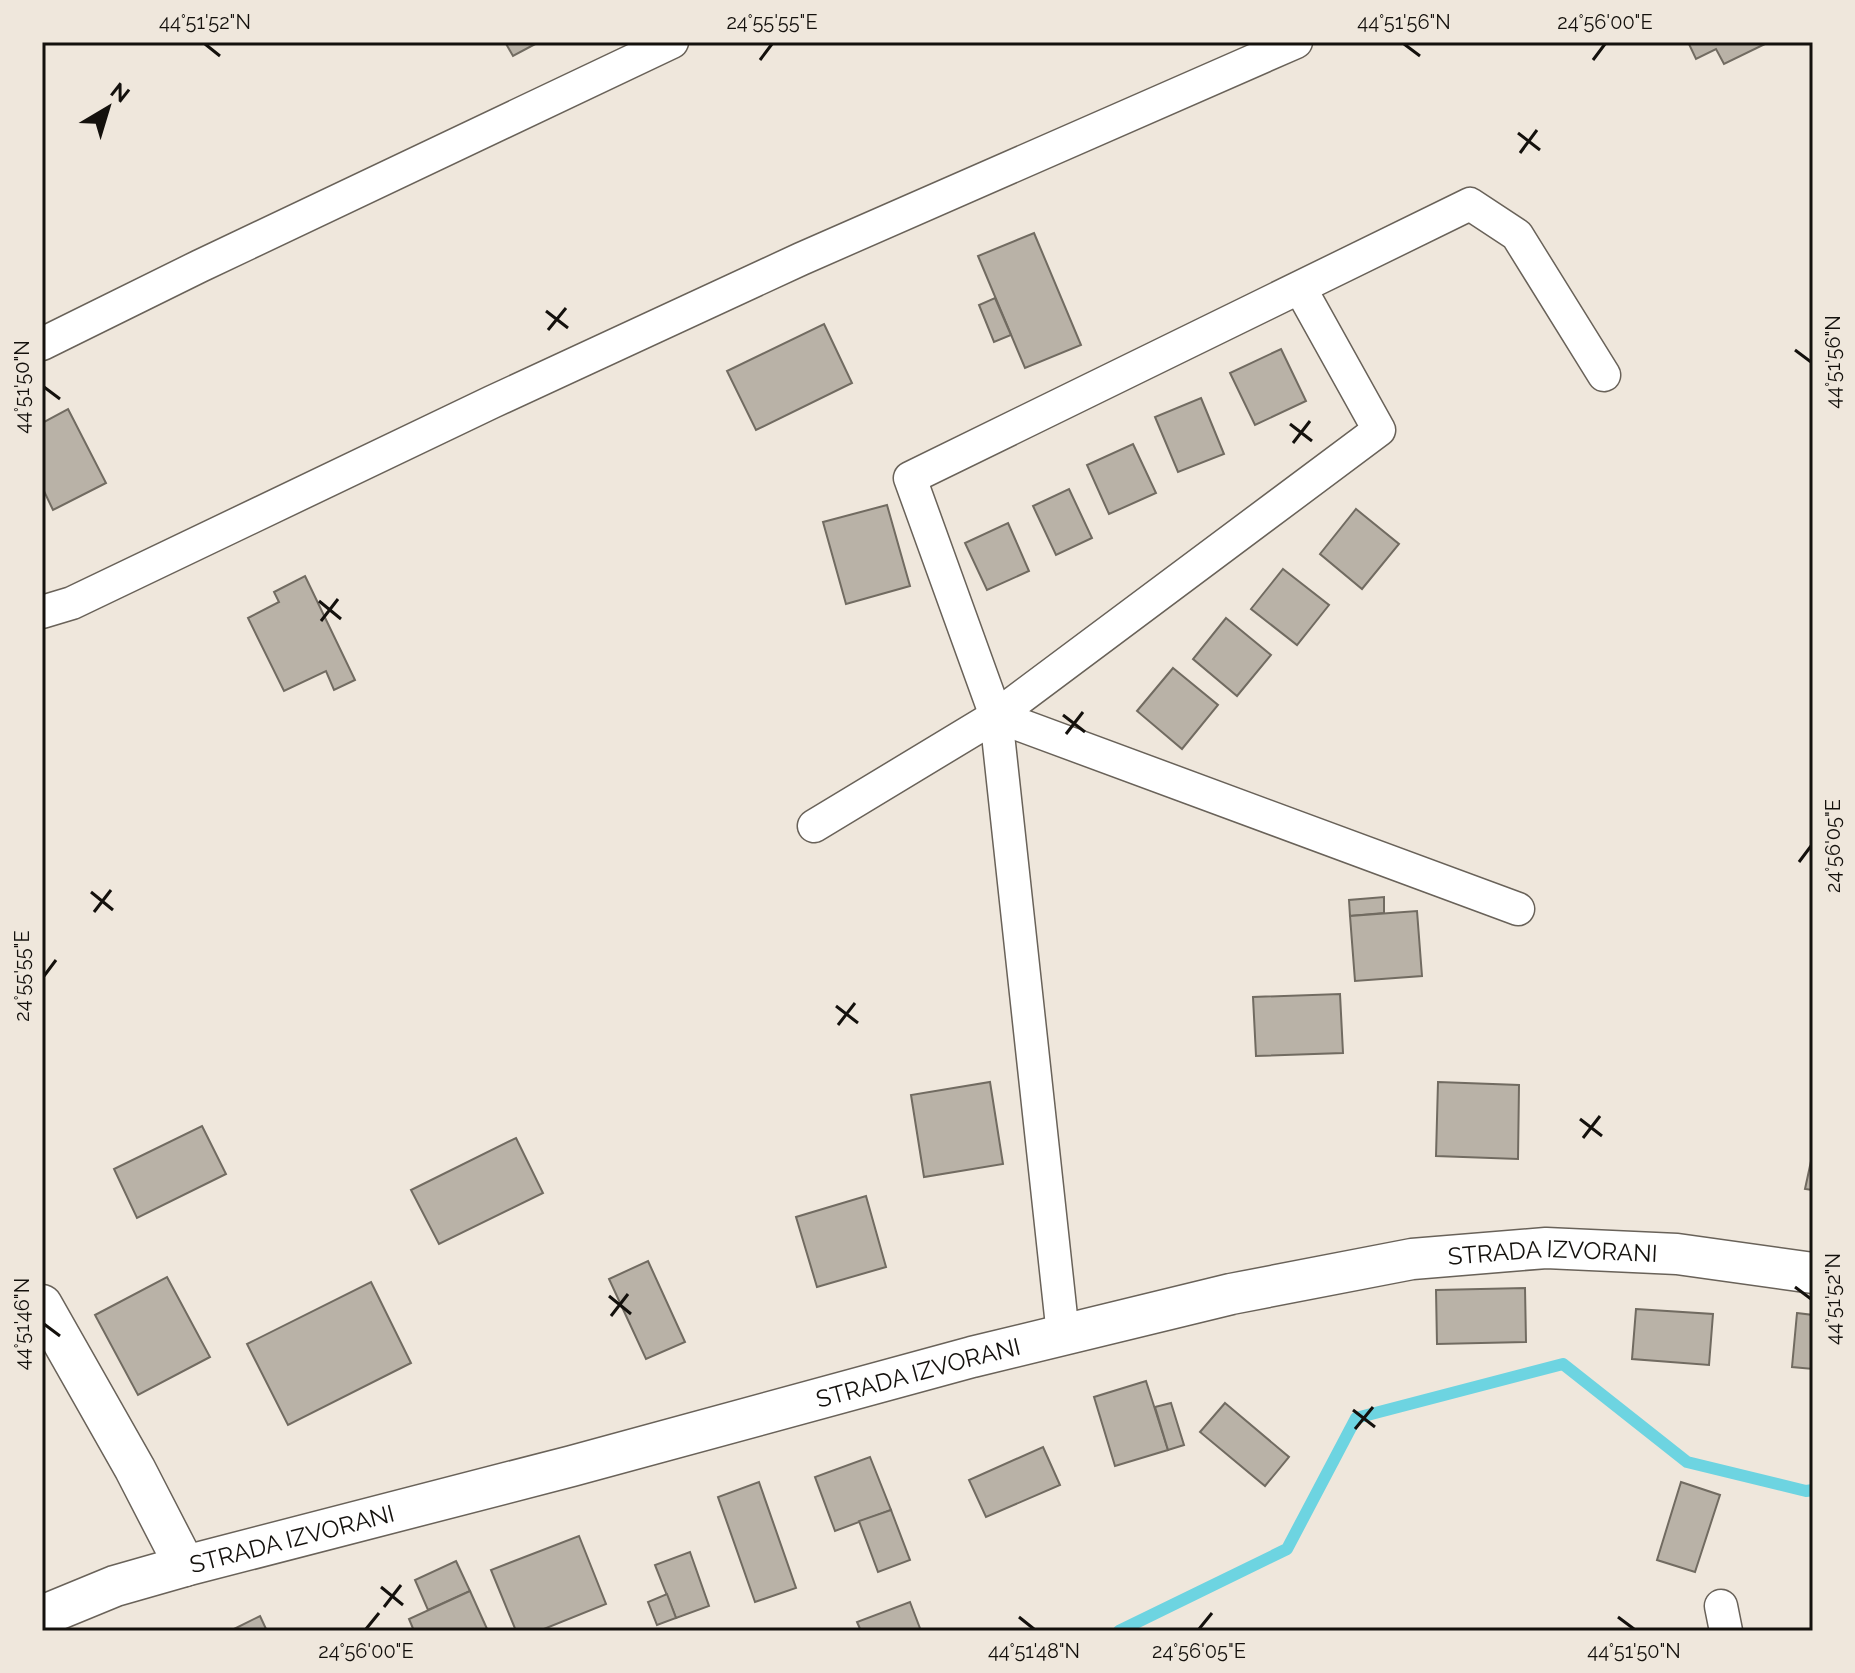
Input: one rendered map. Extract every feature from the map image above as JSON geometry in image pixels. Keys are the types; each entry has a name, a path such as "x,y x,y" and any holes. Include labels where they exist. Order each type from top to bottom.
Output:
{"street":[{"path":"42,344 672,42"},
{"path":"42,612 72,603 801,259 1296,42"},
{"path":"1063,1335 996,716 910,478 1470,204 1517,235 1604,375"},
{"path":"814,826 996,716 1379,430 1300,288"},
{"path":"996,716 1518,909"},
{"name":"STRADA IZVORANI","path":"42,1616 115,1586 185,1566 572,1466 972,1357 1231,1294 1412,1259 1546,1248 1677,1254 1813,1273"},
{"path":"42,1305 135,1469 185,1566"}],"building":[{"path":"505,42 539,42 513,56"},
{"path":"1688,42 1765,44 1724,64 1716,49 1696,59"},
{"path":"1034,233 1081,345 1025,368 978,256"},
{"path":"995,298 1011,335 994,342 979,305"},
{"path":"824,324 852,383 756,430 727,371"},
{"path":"1281,349 1306,401 1255,425 1230,373"},
{"path":"1201,398 1224,454 1178,472 1155,417"},
{"path":"68,409 106,483 53,510 42,487 42,423"},
{"path":"1133,444 1156,493 1109,514 1087,465"},
{"path":"1069,489 1092,538 1056,555 1033,506"},
{"path":"887,505 910,586 846,604 823,522"},
{"path":"1356,509 1399,544 1362,589 1320,554"},
{"path":"1008,523 1029,571 987,590 965,543"},
{"path":"1283,569 1329,605 1297,645 1251,609"},
{"path":"305,576 355,680 334,690 326,671 284,691 248,618 279,602 274,592"},
{"path":"1226,618 1271,655 1237,696 1193,659"},
{"path":"1173,668 1218,705 1182,749 1137,711"},
{"path":"1384,897 1384,913 1350,916 1349,900"},
{"path":"1417,911 1422,976 1355,981 1350,916"},
{"path":"1340,994 1343,1053 1256,1056 1253,997"},
{"path":"990,1082 1003,1164 924,1177 911,1095"},
{"path":"1438,1082 1519,1085 1518,1159 1436,1156"},
{"path":"202,1126 226,1174 137,1218 114,1169"},
{"path":"516,1138 543,1193 439,1244 411,1190"},
{"path":"1813,1152 1813,1190 1805,1189"},
{"path":"866,1196 886,1267 817,1287 796,1217"},
{"path":"648,1261 685,1342 646,1359 609,1279"},
{"path":"167,1277 210,1357 138,1395 95,1315"},
{"path":"371,1282 411,1363 288,1425 247,1344"},
{"path":"1525,1288 1526,1342 1437,1344 1436,1290"},
{"path":"1636,1309 1713,1314 1709,1365 1632,1359"},
{"path":"1797,1313 1813,1315 1813,1369 1792,1367"},
{"path":"1146,1381 1168,1450 1115,1466 1094,1397"},
{"path":"1171,1403 1184,1445 1168,1450 1155,1407"},
{"path":"1225,1403 1289,1457 1265,1486 1200,1432"},
{"path":"1043,1447 1060,1485 986,1517 969,1480"},
{"path":"870,1457 891,1510 835,1531 815,1477"},
{"path":"759,1482 796,1588 755,1602 718,1497"},
{"path":"1681,1482 1720,1495 1695,1572 1657,1560"},
{"path":"891,1510 910,1560 878,1572 859,1521"},
{"path":"579,1536 606,1604 539,1631 516,1631 491,1570"},
{"path":"690,1552 709,1606 676,1618 655,1565"},
{"path":"456,1561 470,1591 428,1610 415,1580"},
{"path":"470,1591 488,1631 414,1631 409,1619"},
{"path":"667,1594 676,1618 657,1625 648,1602"},
{"path":"910,1602 921,1631 861,1631 857,1622"},
{"path":"260,1616 267,1631 230,1631"}],"waterway":[{"path":"1119,1631 1287,1549 1356,1418 1563,1364 1687,1462 1806,1491 1813,1490"}]}
